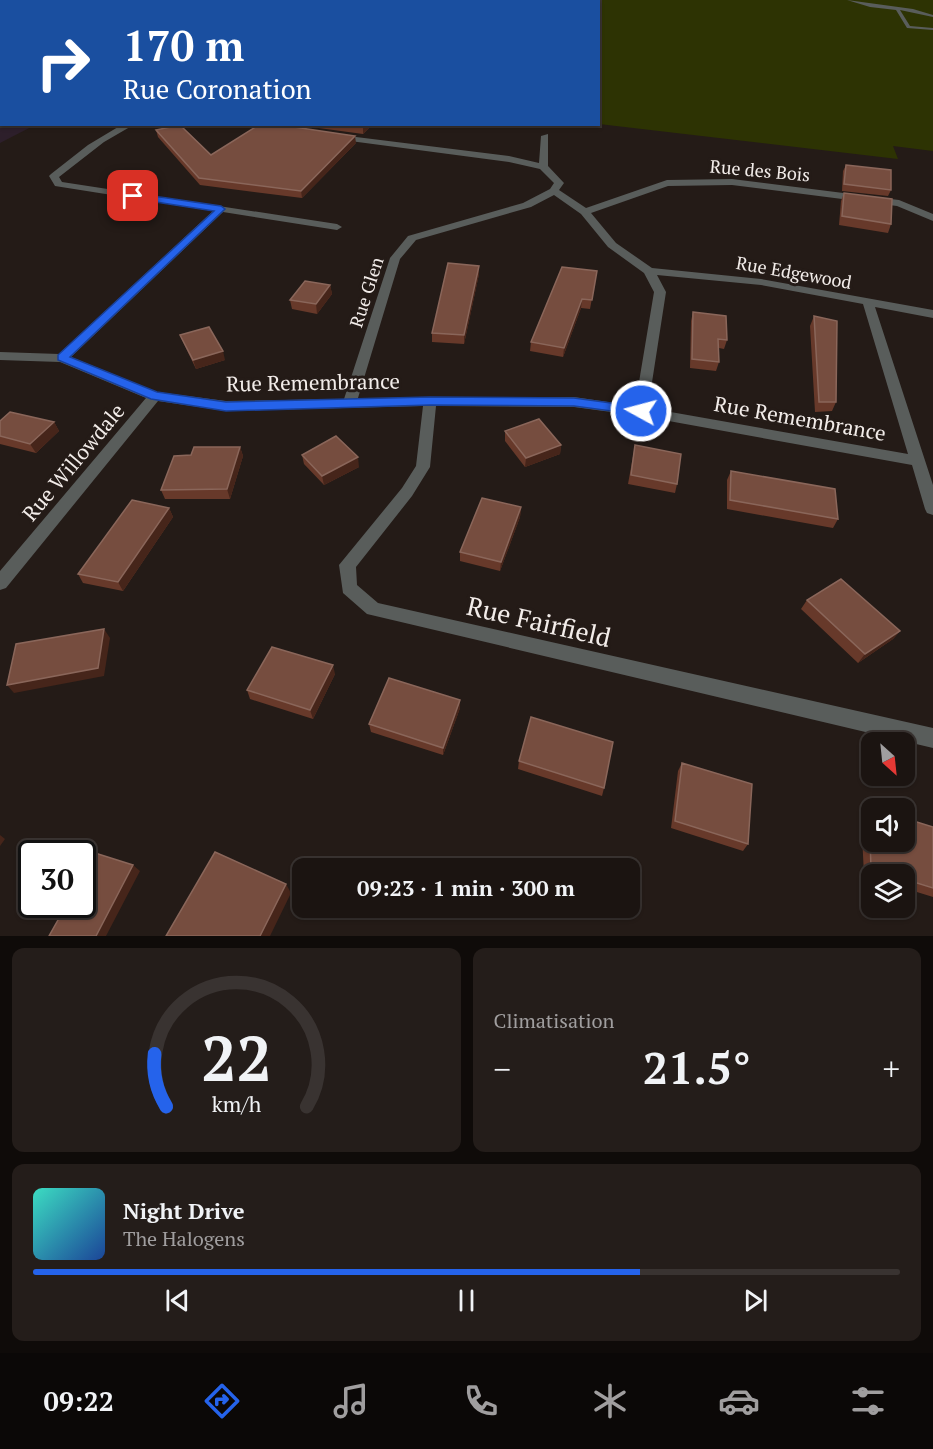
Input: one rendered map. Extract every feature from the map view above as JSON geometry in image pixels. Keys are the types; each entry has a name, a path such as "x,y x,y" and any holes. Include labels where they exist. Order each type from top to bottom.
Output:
{"street":[{"path":"126,126 117,130 63,168 54,176 58,184 337,226"},
{"path":"260,126 291,130"},
{"path":"325,135 509,159 543,167 559,183 554,191 585,212 612,245 649,271 660,292 641,411"},
{"path":"543,167 545,136"},
{"name":"Rue des Bois","path":"585,212 667,183 732,182 899,202 933,218"},
{"name":"Rue Glen","path":"350,402 395,258 412,238 494,216 527,205 554,191"},
{"path":"62,358 221,209"},
{"name":"Rue Edgewood","path":"649,271 761,282 933,314"},
{"path":"868,303 933,508"},
{"name":"Rue Remembrance","path":"0,356 62,358 155,396 226,406 430,401 574,402 641,411 917,461"},
{"name":"Rue Willowdale","path":"0,583 155,396"},
{"name":"Rue Fairfield","path":"430,401 423,467 407,492 347,565 349,588 373,609 933,738"}],"lane":[{"path":"849,0 872,7 924,12 933,16"},
{"path":"897,10 909,27 933,29"}],"shaded area":[{"path":"0,126 33,126 0,143"}],"green space":[{"path":"600,0 933,0 933,151 893,146 898,159 600,124"}],"building":[{"path":"181,126 211,155 257,126 288,126 355,136 301,191 199,178 156,130"},
{"path":"846,165 891,170 891,190 844,184"},
{"path":"844,193 892,199 891,224 842,216"},
{"path":"448,263 479,266 464,335 432,333"},
{"path":"562,267 597,271 592,300 582,299 564,348 531,342"},
{"path":"305,281 330,285 316,304 290,300"},
{"path":"693,312 726,316 727,340 718,339 719,362 692,359"},
{"path":"814,316 837,321 836,402 819,402"},
{"path":"209,327 223,351 193,360 180,335"},
{"path":"10,412 54,422 30,444 0,436 0,421"},
{"path":"539,419 561,445 526,458 505,431"},
{"path":"336,436 358,457 322,476 302,455"},
{"path":"635,445 681,454 677,484 631,475"},
{"path":"194,447 240,447 227,489 161,490 174,456 191,455"},
{"path":"731,471 835,489 838,519 730,500"},
{"path":"482,498 521,507 501,562 460,552"},
{"path":"132,500 169,508 118,582 78,574"},
{"path":"841,579 900,631 865,654 807,600"},
{"path":"104,629 98,668 7,685 16,644"},
{"path":"272,647 333,665 310,710 247,690"},
{"path":"389,678 460,700 443,748 369,724"},
{"path":"531,717 613,742 604,788 519,761"},
{"path":"682,763 752,784 748,844 675,821"},
{"path":"915,821 933,827 933,888 915,882 915,864 871,864 870,852 915,852"},
{"path":"215,852 286,884 260,936 166,936"},
{"path":"96,853 133,865 96,936 49,936 59,918 96,918"}],"route":[{"path":"133,196 221,209 62,358 155,396 226,406 430,401 574,402 641,411"}]}
